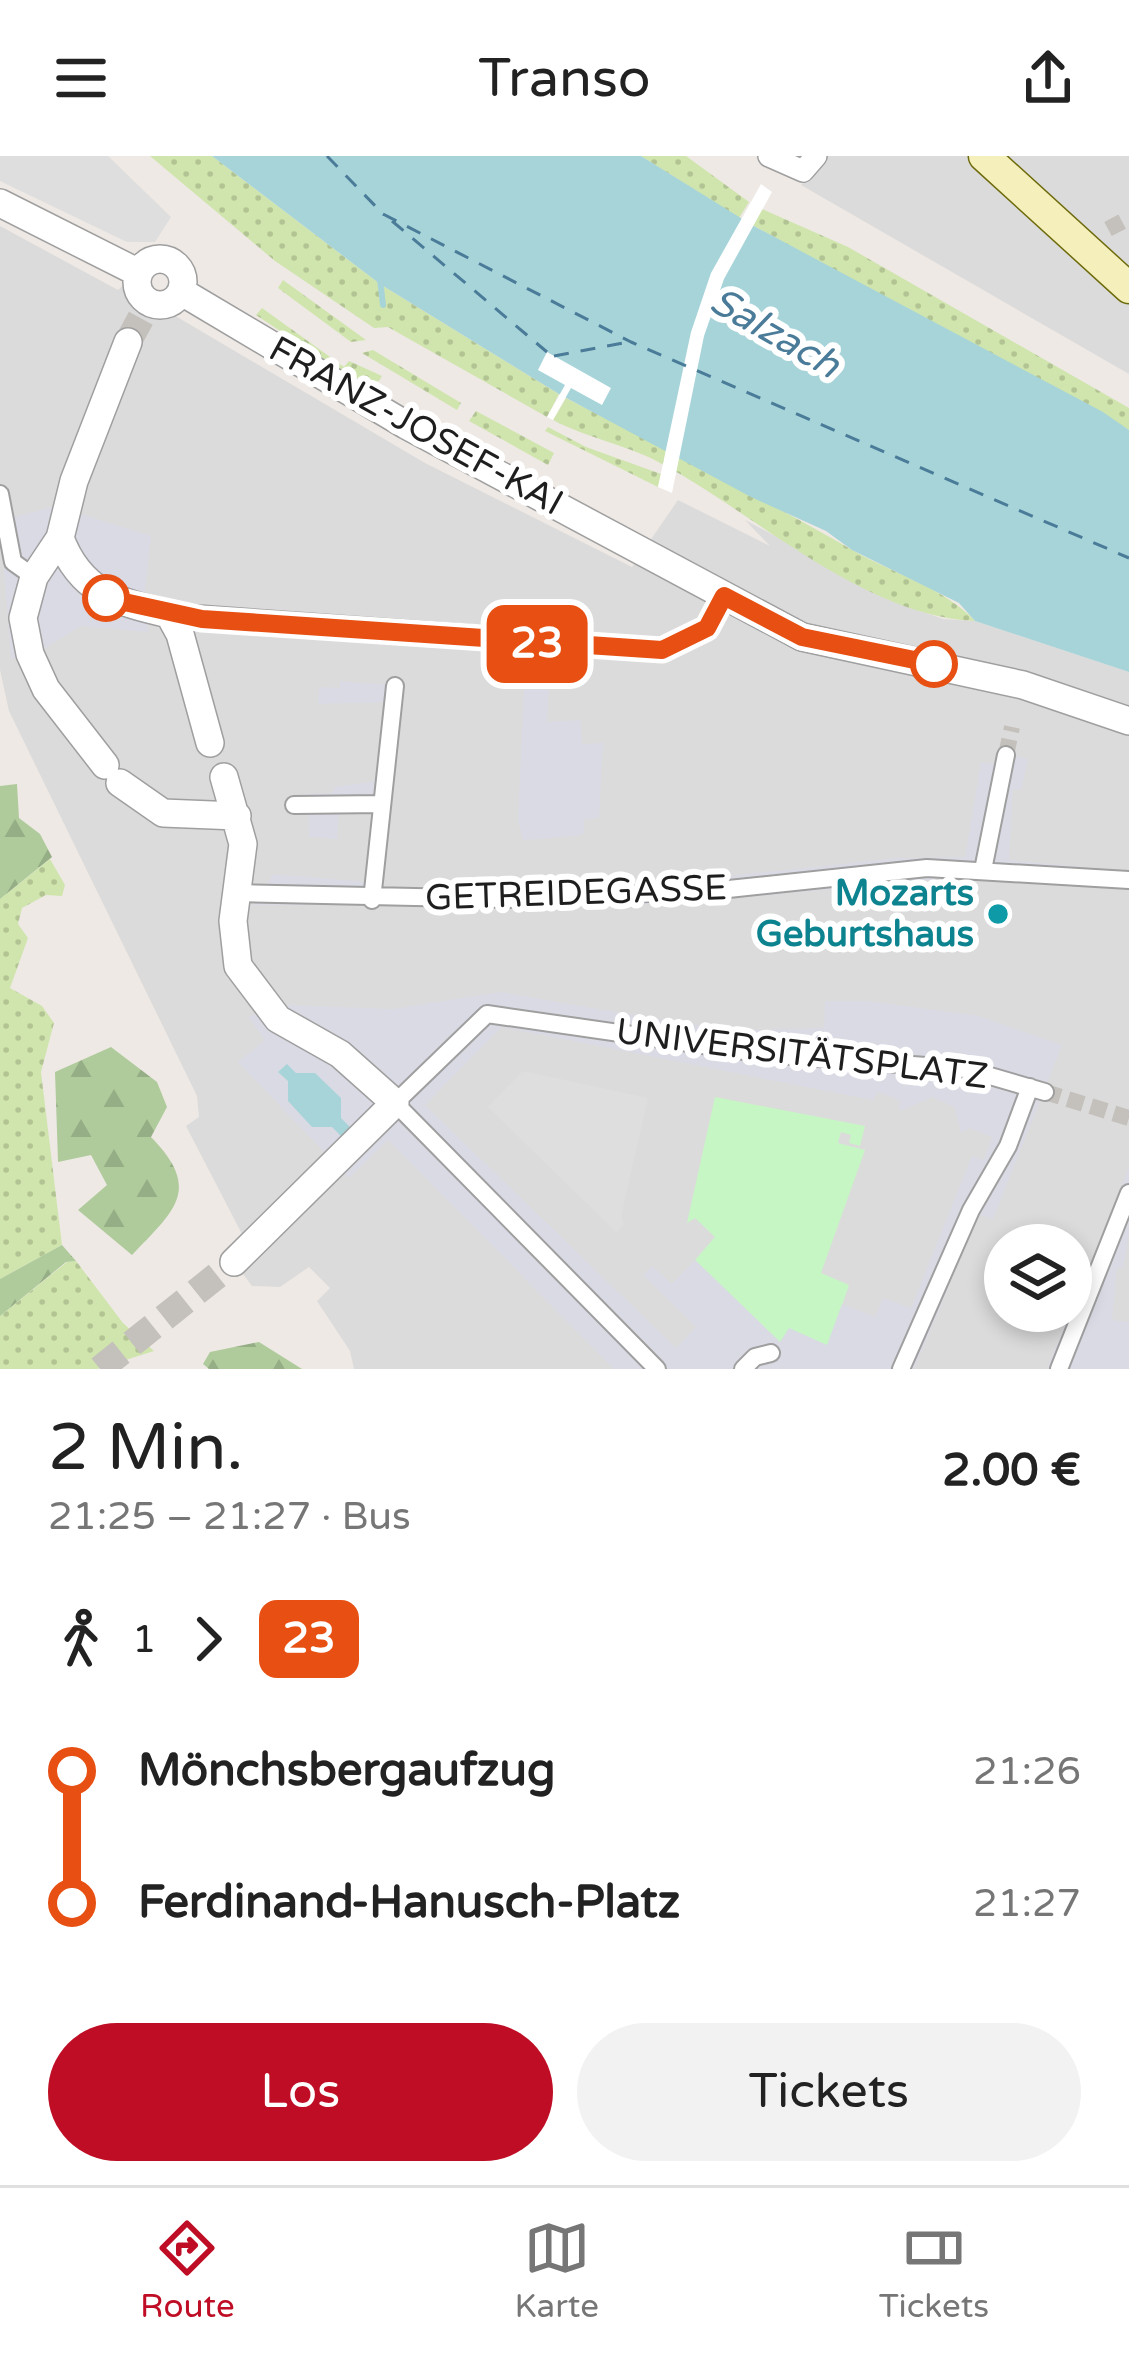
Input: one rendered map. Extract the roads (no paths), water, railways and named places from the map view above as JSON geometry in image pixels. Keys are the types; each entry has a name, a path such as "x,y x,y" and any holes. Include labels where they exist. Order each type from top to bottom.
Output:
{"main road":[{"path":"983,156 1129,288"}],"street":[{"path":"777,161 803,171 817,156"},
{"name":"FRANZ-JOSEF-KAI","path":"0,203 139,272 159,259 172,262 184,280 182,292 406,425 802,637 1023,685 1129,721"},
{"path":"128,342 87,444 61,538 34,577 23,618 26,639 46,688 113,774 163,813 231,799 243,844 233,936 238,965 268,1010 340,1054 394,1103 657,1369"},
{"path":"0,494 14,562 34,577"},
{"path":"61,538 82,580 106,598 156,611 662,650 707,628 724,596"},
{"path":"156,611 180,634 210,742"},
{"path":"372,900 395,686"},
{"path":"983,870 1006,754"},
{"path":"294,805 382,804"},
{"name":"GETREIDEGASSE","path":"237,893 372,900 673,893 927,868 1129,880"},
{"name":"UNIVERSITÄTSPLATZ","path":"394,1103 487,1014 503,1012 735,1051 965,1069 1037,1090 901,1369"},
{"path":"233,1262 394,1103"},
{"path":"1059,1369 1129,1193"},
{"path":"743,1369 755,1357 765,1359 771,1353"}],"water":[{"name":"Salzach","path":"212,156 641,156 752,225 1103,412 1129,430 1129,672 975,621 959,603 559,394 380,284"},
{"path":"287,1064 296,1073 315,1073 341,1098 341,1118 350,1127 341,1136 332,1127 312,1127 288,1101 288,1081 278,1072"}],"waterway":[{"path":"380,279 383,305"}],"tunnel":[{"path":"1108,229 1129,218"},
{"path":"128,342 149,303"},
{"path":"1006,755 1012,727"},
{"path":"1045,1092 1129,1118"},
{"path":"100,1369 234,1262"}],"place":[{"name":"Mozarts Geburtshaus","path":"998,914"}]}
